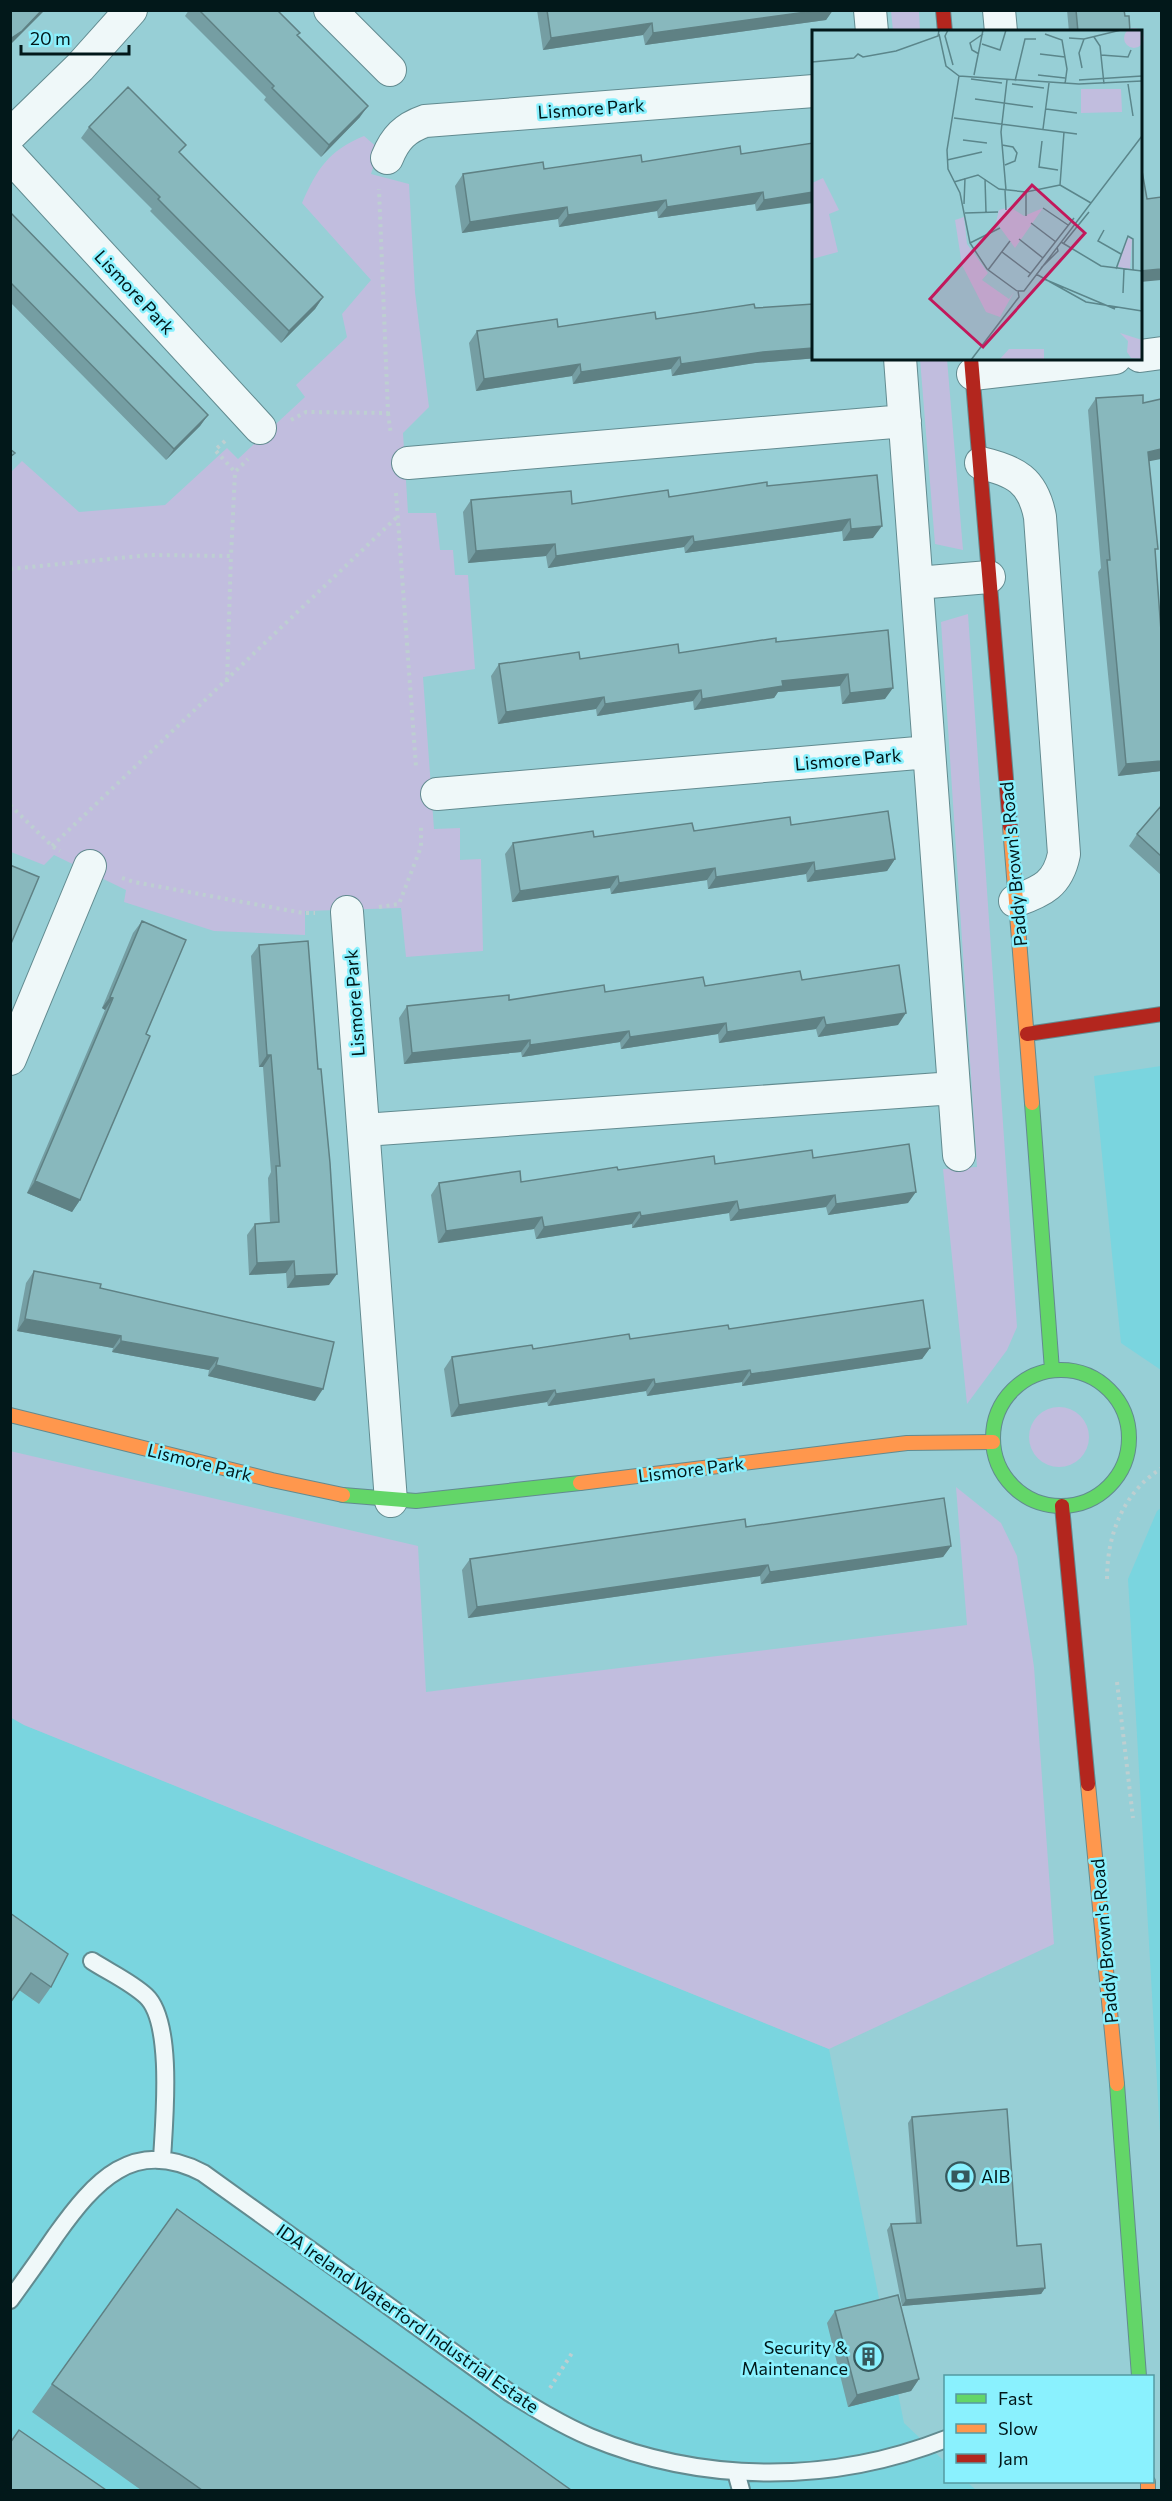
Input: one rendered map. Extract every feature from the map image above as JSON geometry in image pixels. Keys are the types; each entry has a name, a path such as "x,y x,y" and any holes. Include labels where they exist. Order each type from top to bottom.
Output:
{"street":[{"path":"10,135 80,67 131,10"},
{"path":"330,10 390,70"},
{"path":"870,10 872,30"},
{"path":"943,10 945,30"},
{"path":"999,10 1001,30"},
{"name":"Lismore Park","path":"383,170 399,136 414,125 425,121 812,92"},
{"name":"Lismore Park","path":"10,156 264,438"},
{"path":"1142,356 1161,353"},
{"path":"900,360 959,1155"},
{"path":"972,366 1086,360"},
{"name":"Paddy Brown's Road","path":"972,366 1052,1370"},
{"path":"399,463 905,421"},
{"path":"981,463 1018,476 1033,492 1040,517 1064,854 1062,867 1055,879 1044,889 1015,901"},
{"path":"917,583 989,577"},
{"name":"Lismore Park","path":"425,794 929,752"},
{"path":"10,1059 90,867"},
{"name":"Lismore Park","path":"347,912 391,1501"},
{"path":"1027,1034 1161,1014"},
{"path":"364,1130 954,1088"},
{"path":"1052,1370 1071,1371 1089,1376 1104,1385 1117,1399 1125,1415 1129,1433 1128,1455 1118,1475 1104,1492 1084,1503 1062,1506 1042,1504 1024,1496 1008,1482 998,1464 993,1442 994,1424 1002,1404 1015,1388 1033,1376 1052,1370"},
{"name":"Lismore Park","path":"10,1415 300,1487 354,1498 391,1501 427,1501 908,1443 993,1442"},
{"name":"Paddy Brown's Road","path":"1062,1506 1120,2117 1139,2375"}],"lane":[{"path":"92,1961 147,1996 159,2018 165,2075 162,2159"},
{"name":"IDA Ireland Waterford Industrial Estate","path":"10,2300 87,2193 117,2169 139,2161 162,2159 190,2166 216,2182 537,2409 589,2436 614,2446 687,2464 736,2472 796,2473 834,2469 900,2455 944,2439"},
{"path":"736,2472 741,2490"}],"path":[{"path":"10,805 52,846 90,867 134,882 303,913 347,912 399,904 421,847 425,794 397,517 399,463 388,413 383,170"},
{"path":"226,682 235,472 264,438 306,412 388,413"},
{"path":"52,846 397,517"},
{"path":"10,569 150,555 231,556"},
{"path":"1107,1589 1107,1556 1111,1534 1118,1517 1134,1495 1161,1468"},
{"path":"1117,1681 1133,1818"},
{"path":"537,2409 572,2353"}],"shaded area":[{"path":"891,11 919,11 920,30 893,30"},
{"path":"364,136 379,149 371,174 409,184 415,292 429,407 403,433 408,513 436,513 440,550 453,550 455,575 468,575 475,669 423,677 434,829 460,828 460,860 481,859 483,951 406,957 401,908 305,911 305,935 214,931 124,902 126,890 54,855 44,865 11,852 11,472 22,461 79,512 165,505 227,448 238,459 305,397 296,385 347,337 342,314 371,280 302,203 325,162 341,148"},
{"path":"920,360 947,360 963,550 935,544"},
{"path":"968,614 1017,1327 1007,1350 967,1404 943,1169 977,1167 941,622"},
{"path":"1162,1066 1161,1370 1121,1343 1094,1076"},
{"path":"1059,1407 1076,1412 1084,1420 1089,1437 1084,1454 1076,1462 1059,1467 1042,1462 1034,1454 1029,1437 1034,1420 1042,1412"},
{"path":"10,1451 418,1546 426,1692 967,1625 956,1487 1001,1523 1017,1556 1034,1667 1054,1944 829,2049 24,1725 10,1717"},
{"path":"1161,1508 1161,2151 1128,1579 1157,1511"},
{"path":"10,1717 24,1725 829,2049 904,2423 944,2461 944,2483 968,2483 976,2490 11,2490"}],"building":[{"path":"10,10 42,10 22,31 10,39"},
{"path":"199,10 277,10 300,33 297,35 368,106 329,145"},
{"path":"547,10 821,10 653,33 652,23 551,38"},
{"path":"1076,10 1124,10 1125,16 1129,16 1130,30 1078,30"},
{"path":"128,87 186,145 179,152 323,297 289,331 89,127"},
{"path":"812,143 812,192 764,200 763,192 667,207 666,200 568,215 567,207 470,222 463,174 543,162 544,169 641,155 642,162 740,146 741,154"},
{"path":"1142,171 1147,199 1161,197 1161,269 1142,271"},
{"path":"10,212 208,415 174,449 10,282"},
{"path":"754,304 755,308 812,304 812,348 763,352 681,364 680,357 581,372 580,364 484,379 477,331 557,319 558,327 655,312 656,319"},
{"path":"1143,395 1143,403 1161,399 1161,449 1148,452 1158,549 1155,549 1161,631 1161,761 1126,764 1107,560 1110,560 1096,398"},
{"path":"877,475 882,526 851,529 850,519 694,542 693,536 556,556 555,544 476,551 471,500 571,491 572,504 668,490 669,497 767,482 767,486"},
{"path":"888,630 893,688 850,693 848,674 782,681 783,686 702,699 701,690 605,704 604,697 506,712 499,664 579,652 580,659 678,644 679,653 776,638 776,642"},
{"path":"1161,806 1161,856 1137,834"},
{"path":"888,811 895,859 815,871 814,862 716,877 715,868 619,883 618,876 520,891 513,843 593,831 594,837 692,823 694,831 790,817 791,825"},
{"path":"10,865 39,877 10,946"},
{"path":"142,921 186,940 146,1034 150,1036 80,1200 35,1181 113,998 110,997"},
{"path":"308,941 318,1069 321,1069 330,1163 337,1274 295,1276 294,1261 257,1263 255,1224 279,1222 276,1166 280,1166 271,1055 267,1055 259,945"},
{"path":"899,965 906,1013 826,1025 824,1017 727,1032 726,1023 630,1037 629,1031 530,1045 530,1040 412,1053 407,1006 509,995 509,1000 604,985 605,992 703,977 705,986 800,971 802,980"},
{"path":"909,1144 916,1192 836,1204 835,1195 739,1210 737,1201 641,1216 640,1212 544,1227 542,1217 446,1231 439,1183 520,1171 521,1182 617,1167 618,1170 714,1156 715,1164 812,1150 813,1158"},
{"path":"34,1271 101,1284 100,1288 334,1342 323,1389 216,1365 218,1358 121,1341 121,1336 25,1319"},
{"path":"923,1300 930,1348 751,1374 750,1370 655,1384 654,1379 556,1394 555,1390 459,1405 452,1357 532,1345 533,1349 629,1334 630,1339 728,1325 729,1329"},
{"path":"944,1498 951,1546 770,1572 768,1565 477,1607 470,1559 745,1519 746,1527"},
{"path":"10,1913 68,1954 51,1987 31,1973 10,2003"},
{"name":"AIB","path":"1007,2109 1017,2246 1041,2244 1045,2288 906,2300 891,2224 921,2223 912,2117"},
{"path":"177,2209 571,2490 202,2490 52,2384"},
{"name":"Security & Maintenance","path":"898,2295 919,2379 857,2395 835,2311"},
{"path":"19,2430 106,2490 10,2490 10,2443"}],"traffic: fast":[{"path":"1032,1103 1052,1370"},
{"path":"1061,1370 1087,1375 1109,1390 1124,1412 1129,1438 1124,1464 1109,1486 1087,1501 1061,1506 1035,1501 1013,1486 998,1464 993,1438 998,1412 1013,1390 1035,1375 1061,1370"},
{"path":"343,1495 416,1501 580,1483"},
{"path":"1117,2084 1139,2375"}],"traffic: slow":[{"path":"1010,826 1032,1103"},
{"path":"10,1415 272,1480 343,1495"},
{"path":"580,1483 907,1443 993,1442"},
{"path":"1088,1784 1117,2084"},
{"path":"1148,2483 1148,2490"}],"traffic: jam":[{"path":"943,10 945,30"},
{"path":"971,360 1010,826"},
{"path":"1027,1034 1162,1014"},
{"path":"1062,1506 1088,1784"}],"place":[{"name":"AIB","path":"960,2176"},
{"name":"Security & Maintenance","path":"869,2357"}]}
